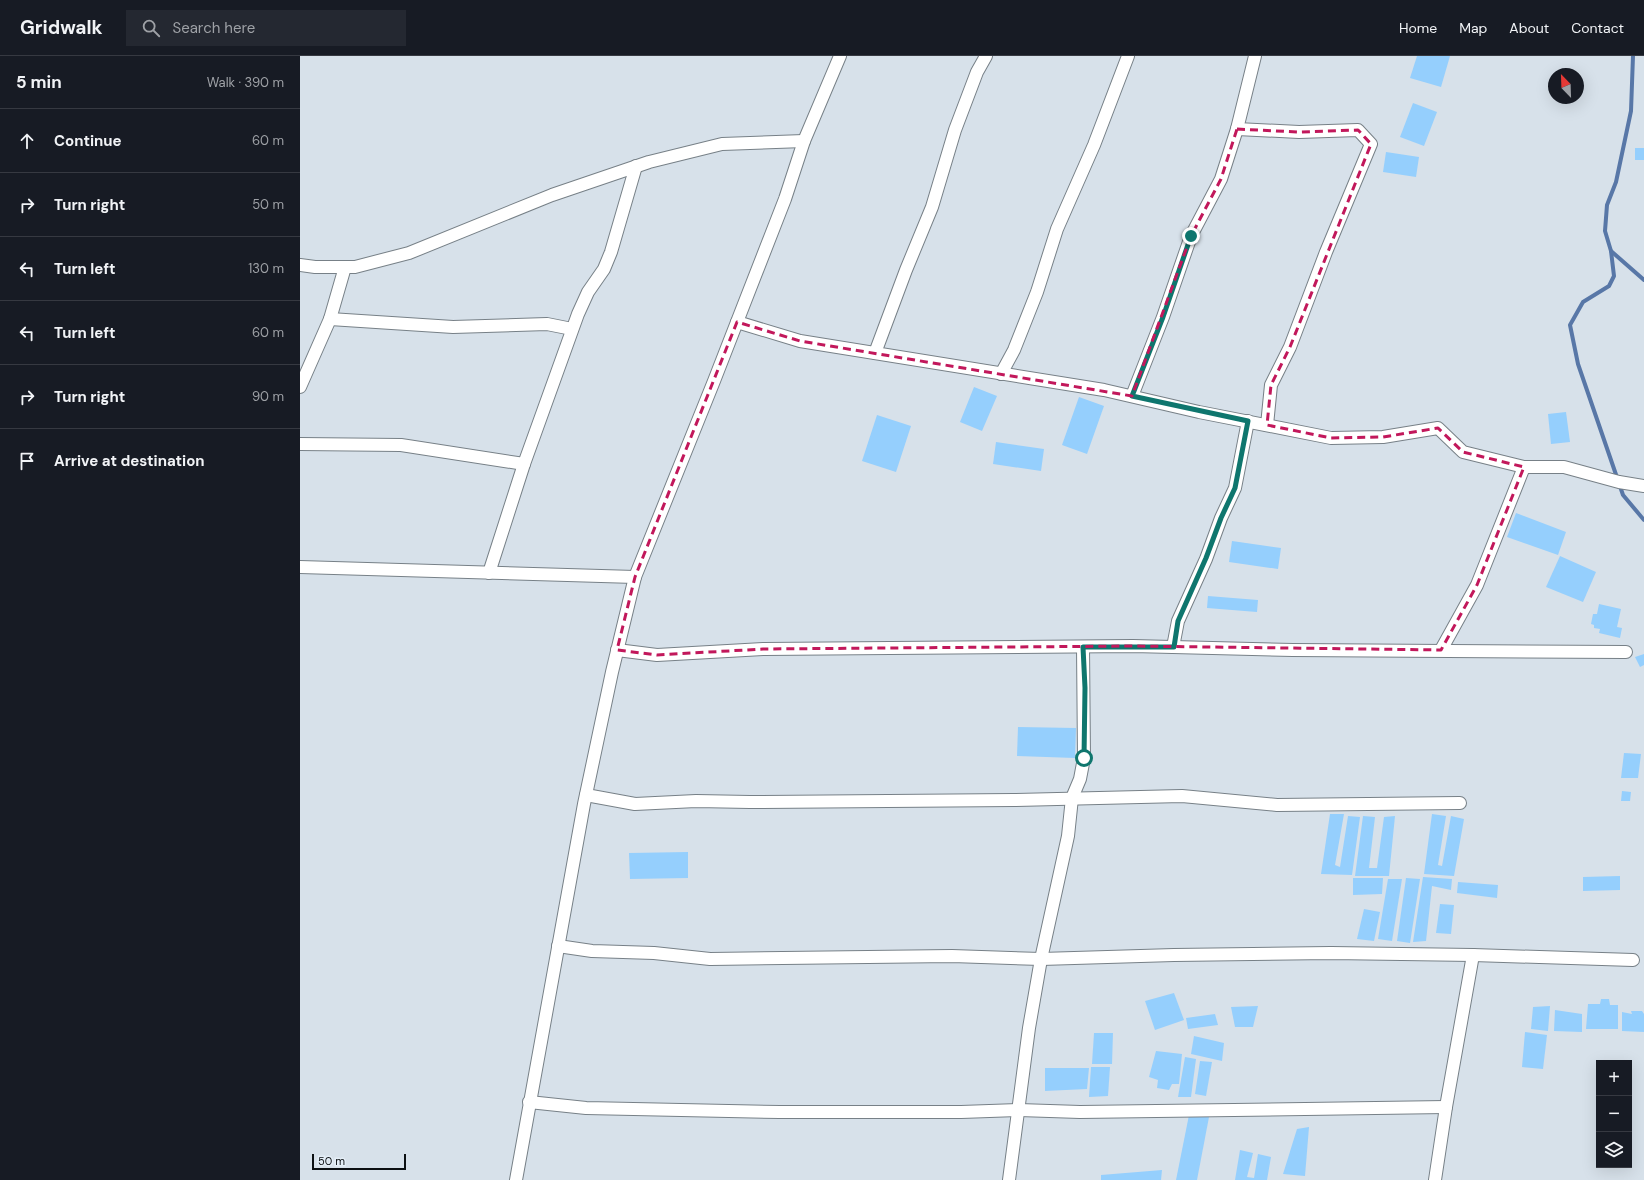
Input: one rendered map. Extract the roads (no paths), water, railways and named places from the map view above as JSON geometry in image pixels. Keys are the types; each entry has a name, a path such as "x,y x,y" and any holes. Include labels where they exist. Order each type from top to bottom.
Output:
{"street":[{"path":"516,1180 586,795 617,650 635,577 785,199 804,141 840,56"},
{"path":"875,353 906,270 932,207 955,130 977,72 986,56"},
{"path":"1001,374 1014,350 1037,292 1057,229 1094,145 1128,56"},
{"path":"1132,396 1161,324 1191,236 1221,179 1237,129 1255,56"},
{"path":"1237,129 1299,132 1358,130 1371,144 1326,252 1290,347 1271,385 1267,425"},
{"path":"300,265 355,268 409,253 545,198 636,166 722,144 804,141"},
{"path":"489,573 524,464 572,328 588,292 604,270 611,252 636,166"},
{"path":"300,387 330,319 345,267"},
{"path":"330,319 453,327 547,324 572,328"},
{"path":"737,322 800,341 1104,390 1331,438 1383,437 1438,428 1463,452 1524,467 1564,467 1619,482 1644,486"},
{"path":"1174,647 1178,621 1235,488 1248,421"},
{"path":"300,444 401,445 524,464"},
{"path":"1441,650 1477,585 1524,467"},
{"path":"300,566 635,577"},
{"path":"617,650 657,655 763,649 1083,647 1626,652"},
{"path":"1008,1180 1019,1110 1029,1028 1041,959 1068,836 1072,798 1080,779 1084,758 1085,688 1083,647"},
{"path":"586,795 635,804 696,801 750,802 1182,796 1277,805 1460,803"},
{"path":"558,946 592,951 654,953 710,959 952,956 1041,959 1174,955 1331,953 1473,955 1633,960"},
{"path":"1436,1180 1446,1107 1473,955"},
{"path":"529,1102 586,1108 780,1112 961,1112 1019,1110 1080,1112 1446,1107"}],"waterway":[{"path":"1633,56 1631,111 1616,182 1607,205 1605,231 1611,251 1614,276 1609,286 1583,302 1570,325 1578,364 1623,495 1644,520"},
{"path":"1611,251 1644,280"}]}
